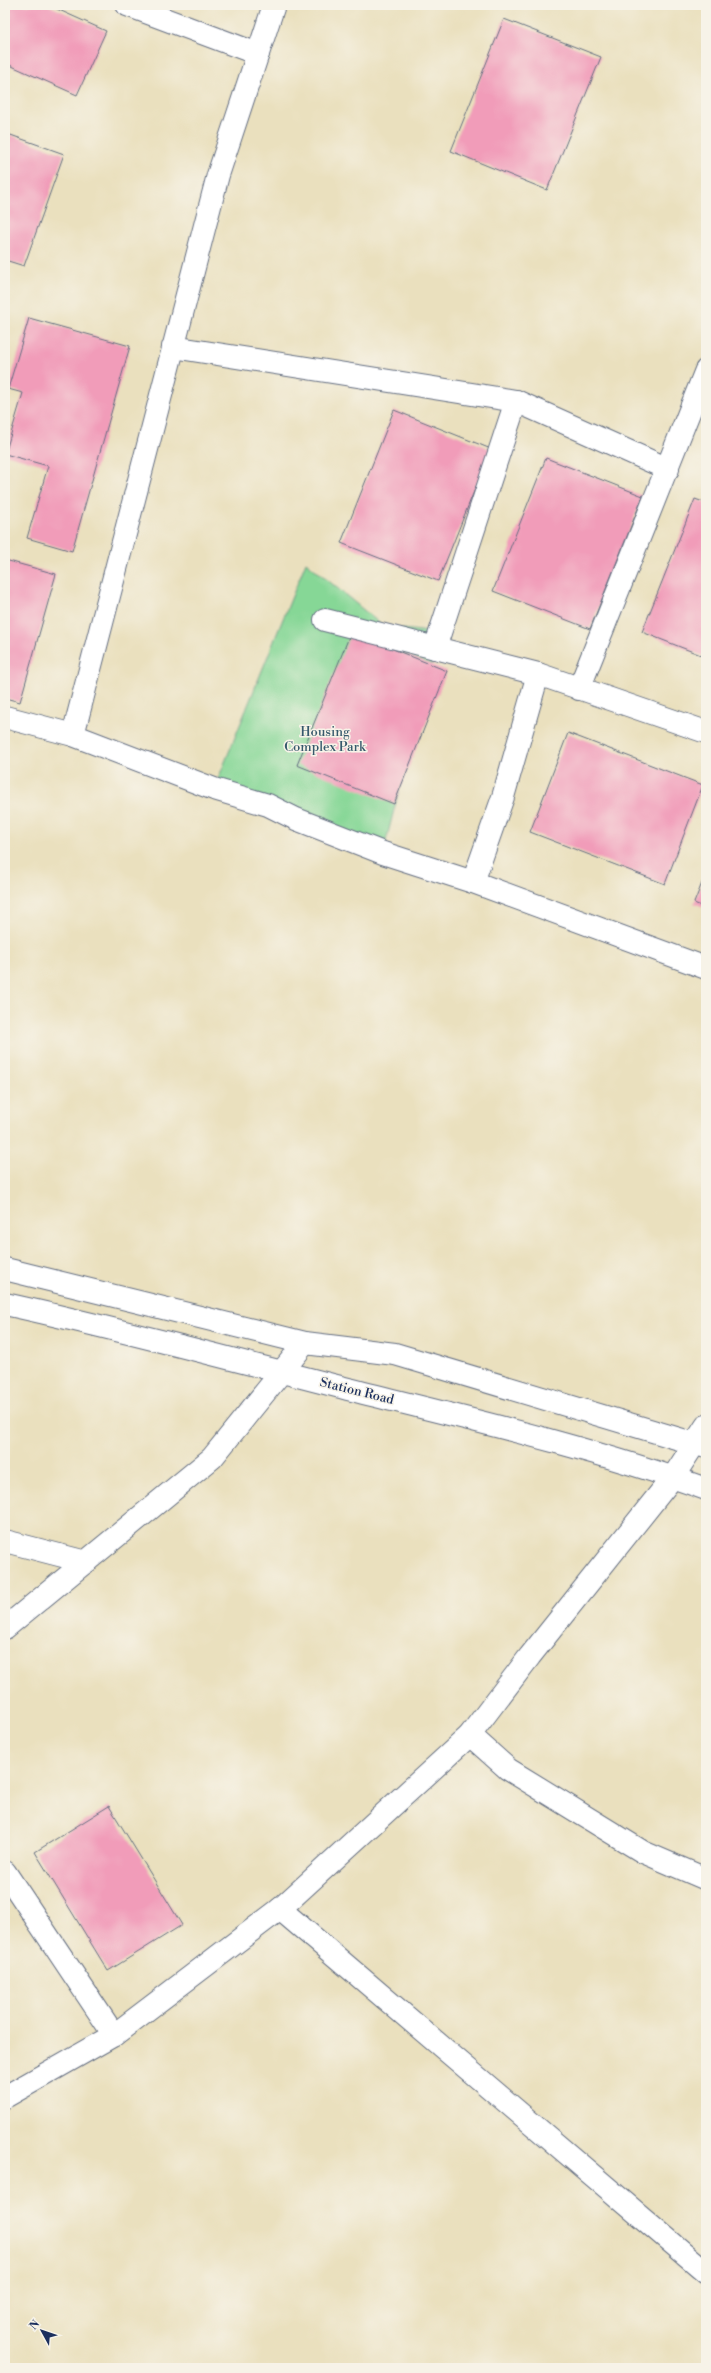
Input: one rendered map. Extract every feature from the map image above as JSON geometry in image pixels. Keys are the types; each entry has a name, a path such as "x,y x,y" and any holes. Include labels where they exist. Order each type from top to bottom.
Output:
{"street":[{"path":"127,5 258,54"},
{"path":"73,734 218,175 274,5"},
{"path":"173,347 516,401 668,469"},
{"path":"579,689 668,469 706,370"},
{"path":"435,648 516,401"},
{"path":"325,620 538,674 706,732"},
{"path":"473,882 503,797 538,674"},
{"path":"5,717 73,734 214,789 268,805 296,819 383,853 473,882 706,968"},
{"path":"5,1269 305,1343 395,1354 703,1438 530,1656 470,1735 280,1909 114,2035 5,2097"},
{"name":"Station Road","path":"5,1304 117,1328 281,1372 514,1430 673,1477 706,1489"},
{"path":"5,1628 212,1458 305,1343"},
{"path":"5,1541 86,1562"},
{"path":"470,1735 508,1769 643,1852 706,1878"},
{"path":"5,1872 114,2035"},
{"path":"280,1909 706,2272"}],"green space":[{"name":"Housing Complex Park","path":"306,562 384,627 439,633 383,853 214,789"}],"building":[{"path":"5,5 48,5 106,31 77,95 5,63"},
{"path":"504,19 601,57 547,190 451,151"},
{"path":"5,133 64,154 24,266 5,260"},
{"path":"29,318 130,346 72,551 27,538 48,466 5,454 23,393 8,389"},
{"path":"394,410 491,449 438,581 341,543"},
{"path":"546,458 643,496 590,629 493,591"},
{"path":"695,499 706,503 706,657 642,632"},
{"path":"5,560 56,574 20,702 5,698"},
{"path":"351,632 447,671 394,804 297,765"},
{"path":"568,733 703,785 665,884 530,832"},
{"path":"706,873 706,908 694,903"},
{"path":"109,1806 182,1925 108,1971 35,1852"}]}
